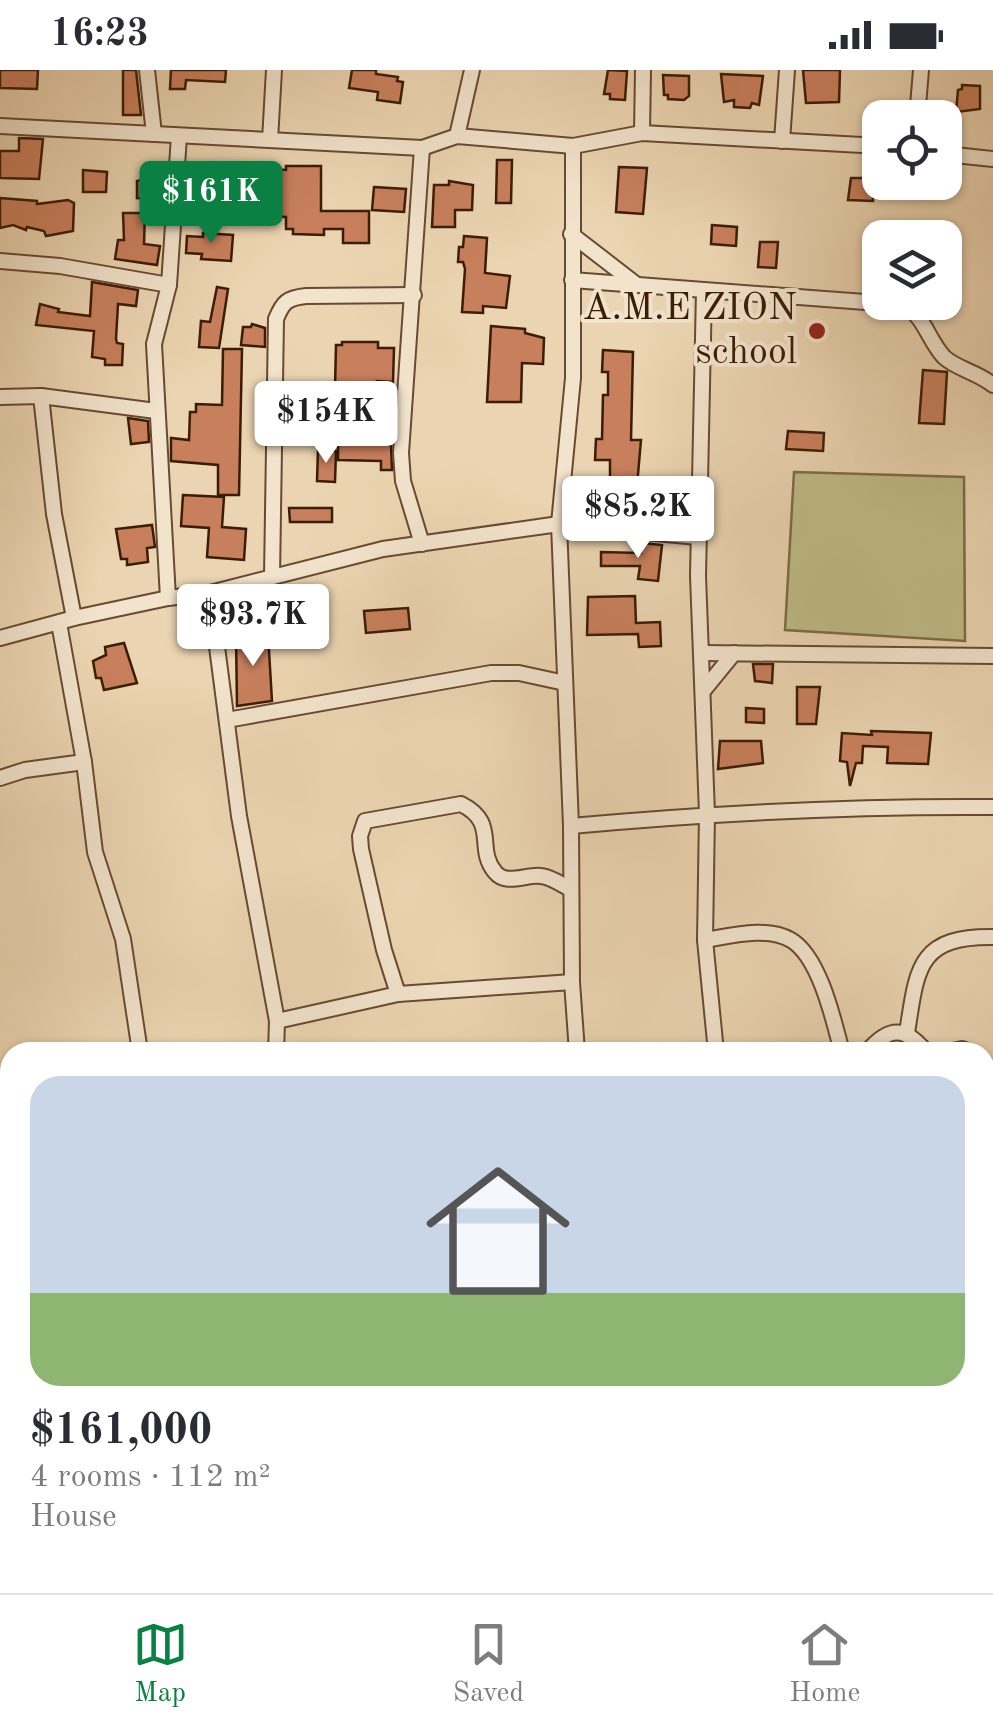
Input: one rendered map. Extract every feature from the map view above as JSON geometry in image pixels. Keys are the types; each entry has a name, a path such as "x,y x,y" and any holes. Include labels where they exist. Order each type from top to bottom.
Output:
{"street":[{"path":"147,70 154,134"},
{"path":"270,140 274,70"},
{"path":"456,136 472,70"},
{"path":"642,70 642,133"},
{"path":"782,142 788,70"},
{"path":"918,100 921,70"},
{"path":"0,126 422,148 456,136 574,146 642,133 862,145"},
{"path":"168,598 154,344 169,284 179,136"},
{"path":"574,146 573,378 559,524 572,982 577,1042"},
{"path":"422,148 401,454 403,480 422,544"},
{"path":"962,156 993,159"},
{"path":"571,234 637,285"},
{"path":"0,262 60,266 169,284"},
{"path":"572,280 905,306 915,312 945,358 979,373 993,385"},
{"path":"704,291 698,538 707,814 705,940 715,1042"},
{"path":"272,577 276,319 282,304 306,296 414,295"},
{"path":"0,397 41,396 156,411"},
{"path":"41,396 54,514 74,618"},
{"path":"0,638 74,618 210,593 382,549 559,524 698,538"},
{"path":"210,593 238,816 276,1021 276,1042"},
{"path":"59,623 84,762 95,852 123,939 138,1042"},
{"path":"703,653 993,656"},
{"path":"704,691 734,653"},
{"path":"227,720 492,673 519,672 565,684"},
{"path":"0,778 25,770 84,762"},
{"path":"398,994 361,849 365,821 461,804 481,819 495,873 510,880 543,876 570,888"},
{"path":"570,826 707,814 884,806 993,807"},
{"path":"705,940 759,934 791,940 813,966 840,1042"},
{"path":"906,1033 918,970 924,958 964,936 993,937"},
{"path":"276,1021 398,994 572,982"},
{"path":"876,1042 880,1037 906,1033 918,1042"}],"shaded area":[{"path":"794,472 964,477 965,641 785,630"}],"building":[{"path":"0,70 38,70 37,89 0,88"},
{"path":"123,70 136,70 141,115 123,115"},
{"path":"171,70 226,70 225,82 186,80 185,89 170,89"},
{"path":"352,70 376,70 376,74 398,77 397,81 403,82 400,103 377,100 378,92 349,88"},
{"path":"608,70 627,71 625,100 610,99 610,94 604,94"},
{"path":"803,70 840,70 839,102 806,103"},
{"path":"721,74 763,76 759,105 734,107 734,100 724,102"},
{"path":"663,75 689,76 689,96 684,100 668,99 664,95"},
{"path":"962,85 980,86 980,109 962,111 962,100 957,100 958,90"},
{"path":"19,138 43,139 39,179 0,178 0,151 19,151"},
{"path":"497,160 512,160 511,203 496,203"},
{"path":"286,166 321,166 321,211 369,211 369,243 343,243 343,229 324,229 324,235 293,234 293,229 286,229 286,217 257,216 260,168 286,170"},
{"path":"619,167 647,168 643,214 616,212"},
{"path":"83,170 107,172 106,192 83,192"},
{"path":"166,175 164,200 137,198 137,181"},
{"path":"199,176 233,178 231,204 198,202"},
{"path":"851,178 862,178 862,200 873,201 848,200"},
{"path":"449,181 473,185 472,210 455,210 455,227 432,227 434,185 449,185"},
{"path":"374,187 406,189 404,212 372,210"},
{"path":"0,198 37,204 68,200 74,203 73,231 46,236 44,231 27,227 0,228"},
{"path":"123,213 145,213 144,244 160,246 157,265 115,259 118,240 124,240"},
{"path":"712,225 737,227 736,246 711,244"},
{"path":"203,233 233,235 231,261 201,259 202,254 186,253 187,236 203,237"},
{"path":"464,236 487,238 485,273 510,276 506,308 483,306 483,313 462,312 465,269 463,262 458,262"},
{"path":"760,242 778,242 776,268 758,267"},
{"path":"92,282 138,290 136,306 118,304 116,339 123,344 122,365 105,365 105,359 92,357 94,331 36,325 40,304 59,309 58,312 90,316"},
{"path":"217,287 228,289 219,348 199,347 201,321 210,322"},
{"path":"252,324 265,328 265,347 241,345 243,327"},
{"path":"491,326 525,329 525,333 544,338 543,364 522,363 521,402 487,402"},
{"path":"378,342 378,348 394,348 393,382 377,381 381,419 368,419 367,444 391,445 392,470 381,470 381,461 338,460 338,439 344,439 345,413 343,387 335,387 336,345"},
{"path":"223,349 242,349 239,495 218,495 218,465 171,461 171,438 189,440 190,412 196,412 196,404 222,405"},
{"path":"603,350 633,352 631,440 641,440 634,520 620,519 622,484 610,483 610,460 595,460 596,439 602,439 603,395 608,395 608,372 602,372"},
{"path":"923,370 947,372 944,424 919,423"},
{"path":"128,418 148,421 149,442 131,444"},
{"path":"788,431 824,433 823,451 786,449"},
{"path":"318,450 336,451 335,482 317,481"},
{"path":"183,495 224,497 222,527 246,529 244,560 207,557 209,528 181,526"},
{"path":"289,508 332,508 332,522 290,522"},
{"path":"152,525 155,547 147,548 148,562 127,565 127,559 121,559 116,529"},
{"path":"642,543 662,545 658,581 638,579 640,566 601,566 601,552 641,553"},
{"path":"635,596 636,623 660,622 661,646 639,647 638,634 587,635 588,597"},
{"path":"408,608 410,629 366,633 364,611"},
{"path":"260,630 261,634 268,634 272,701 237,706 236,636"},
{"path":"124,643 137,683 104,690 101,678 96,678 93,661 106,655 105,647"},
{"path":"753,664 773,664 772,683 755,681"},
{"path":"797,687 820,687 816,724 797,724"},
{"path":"746,708 764,709 764,723 746,722"},
{"path":"871,731 931,733 928,764 887,763 888,747 863,746 862,763 856,763 850,786 847,762 840,761 842,733 872,735"},
{"path":"720,741 761,741 763,763 718,769"}],"place":[{"name":"A.M.E ZION school","path":"817,331"}]}
